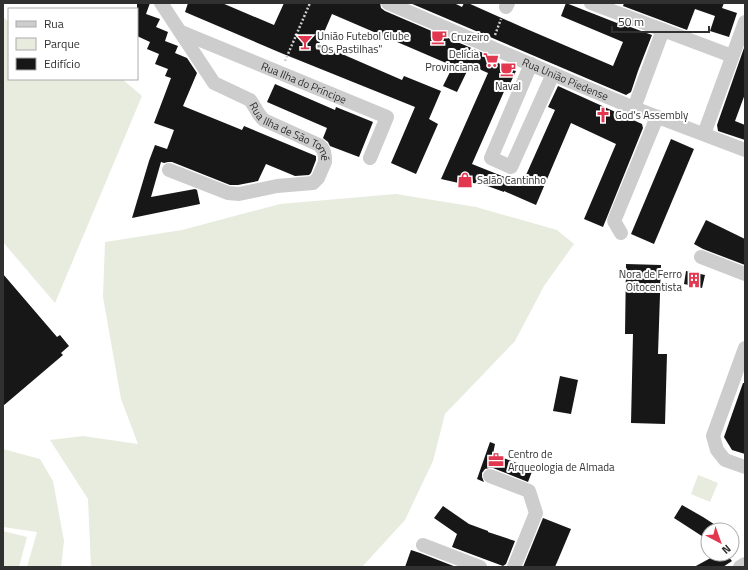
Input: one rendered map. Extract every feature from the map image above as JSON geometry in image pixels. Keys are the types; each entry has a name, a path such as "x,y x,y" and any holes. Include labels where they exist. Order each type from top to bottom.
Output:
{"street":[{"name":"Rua Ilha de São Tomé","path":"161,3 214,83 250,100 259,116 264,120 319,145 325,154 325,162 318,178 312,183 277,186 236,194 228,193 169,170"},
{"name":"Rua União Piedense","path":"390,3 634,108 745,150"},
{"path":"591,3 732,56"},
{"path":"704,134 745,22"},
{"path":"634,108 663,30"},
{"name":"Rua Ilha do Príncipe","path":"181,32 386,117 370,158"},
{"path":"531,64 491,158 511,167 553,74"},
{"path":"620,233 614,221 657,117"},
{"path":"701,257 745,274"},
{"path":"744,356 713,436 716,450 725,460 745,467"},
{"path":"490,476 529,492 536,513 514,567"},
{"path":"423,545 480,567"},
{"path":"740,567 745,564"}],"path":[{"path":"279,73 310,3"},
{"path":"490,46 507,5"}],"green space":[{"path":"3,17 8,21 8,80 123,80 142,96 55,303 3,242"},
{"path":"396,194 476,207 557,230 574,244 544,286 515,341 445,414 433,461 405,520 362,567 91,567 88,499 50,440 83,436 138,444 121,399 103,297 105,242 182,230 280,204"},
{"path":"3,449 40,459 53,481 64,541 61,567 27,567 37,532 3,527"},
{"path":"698,475 718,483 710,502 691,494"},
{"path":"3,531 27,537 19,567 3,567"}],"building":[{"path":"137,3 150,3 146,14 160,19 156,27 168,32 165,41 178,46 175,53 187,58 197,73 183,106 242,130 244,126 316,156 311,173 309,175 295,176 266,164 258,181 230,185 172,162 161,162 151,197 195,189 197,190 200,204 132,218 155,145 167,149 174,130 154,123 171,78 165,76 168,69 155,64 159,54 147,49 150,42 138,36"},
{"path":"188,3 222,3 274,25 284,3 380,3 381,8 385,11 483,53 482,56 516,71 508,88 506,87 472,164 522,184 555,110 548,107 558,86 642,124 643,128 603,227 584,219 616,144 571,123 536,205 504,191 482,184 464,182 463,184 441,179 488,73 470,65 457,92 443,86 453,66 332,14 319,44 402,80 404,76 441,91 429,119 438,124 416,174 391,163 415,107 281,53 185,12"},
{"path":"410,3 454,3 462,7 464,3 468,3 613,66 623,42 561,16 566,3 652,35 631,92 626,95"},
{"path":"624,3 724,3 722,8 737,13 729,37 710,31 715,16 695,9 687,30 623,6"},
{"path":"744,48 745,94 735,121 745,125 745,140 718,131 717,125"},
{"path":"275,84 335,110 336,107 373,122 359,157 330,146 323,138 327,128 267,102"},
{"path":"671,139 694,149 654,244 631,234"},
{"path":"706,220 745,239 745,265 694,244"},
{"path":"626,264 661,265 658,354 667,354 665,424 631,423 633,334 625,334"},
{"name":"Nora de Ferro Oitocentista","path":"686,271 705,275 702,288 684,284"},
{"path":"3,274 57,337 60,335 69,346 61,353 63,355 3,406"},
{"path":"560,376 578,380 571,414 553,411"},
{"path":"743,383 745,383 745,454 732,450 724,437"},
{"name":"Centro de Arqueologia de Almada","path":"490,442 495,444 493,454 533,469 528,482 493,468 485,469 482,473 484,482 477,479"},
{"path":"682,505 711,522 700,522 700,535 674,518"},
{"path":"443,506 469,524 515,541 506,564 503,566 452,547 457,534 434,518"},
{"path":"543,518 571,529 555,567 523,567"},
{"path":"411,550 420,553 456,567 405,567"},
{"path":"703,562 730,562 723,567 694,567"}],"place":[{"name":"Cruzeiro","path":"439,37"},
{"name":"União Futebol Clube \"Os Pastilhas\"","path":"305,42"},
{"name":"Delícia Provinciana","path":"491,60"},
{"name":"Naval","path":"508,69"},
{"name":"God's Assembly","path":"603,115"},
{"name":"Salão Cantinho","path":"465,180"},
{"name":"Nora de Ferro Oitocentista","path":"694,280"},
{"name":"Centro de Arqueologia de Almada","path":"496,460"}]}
